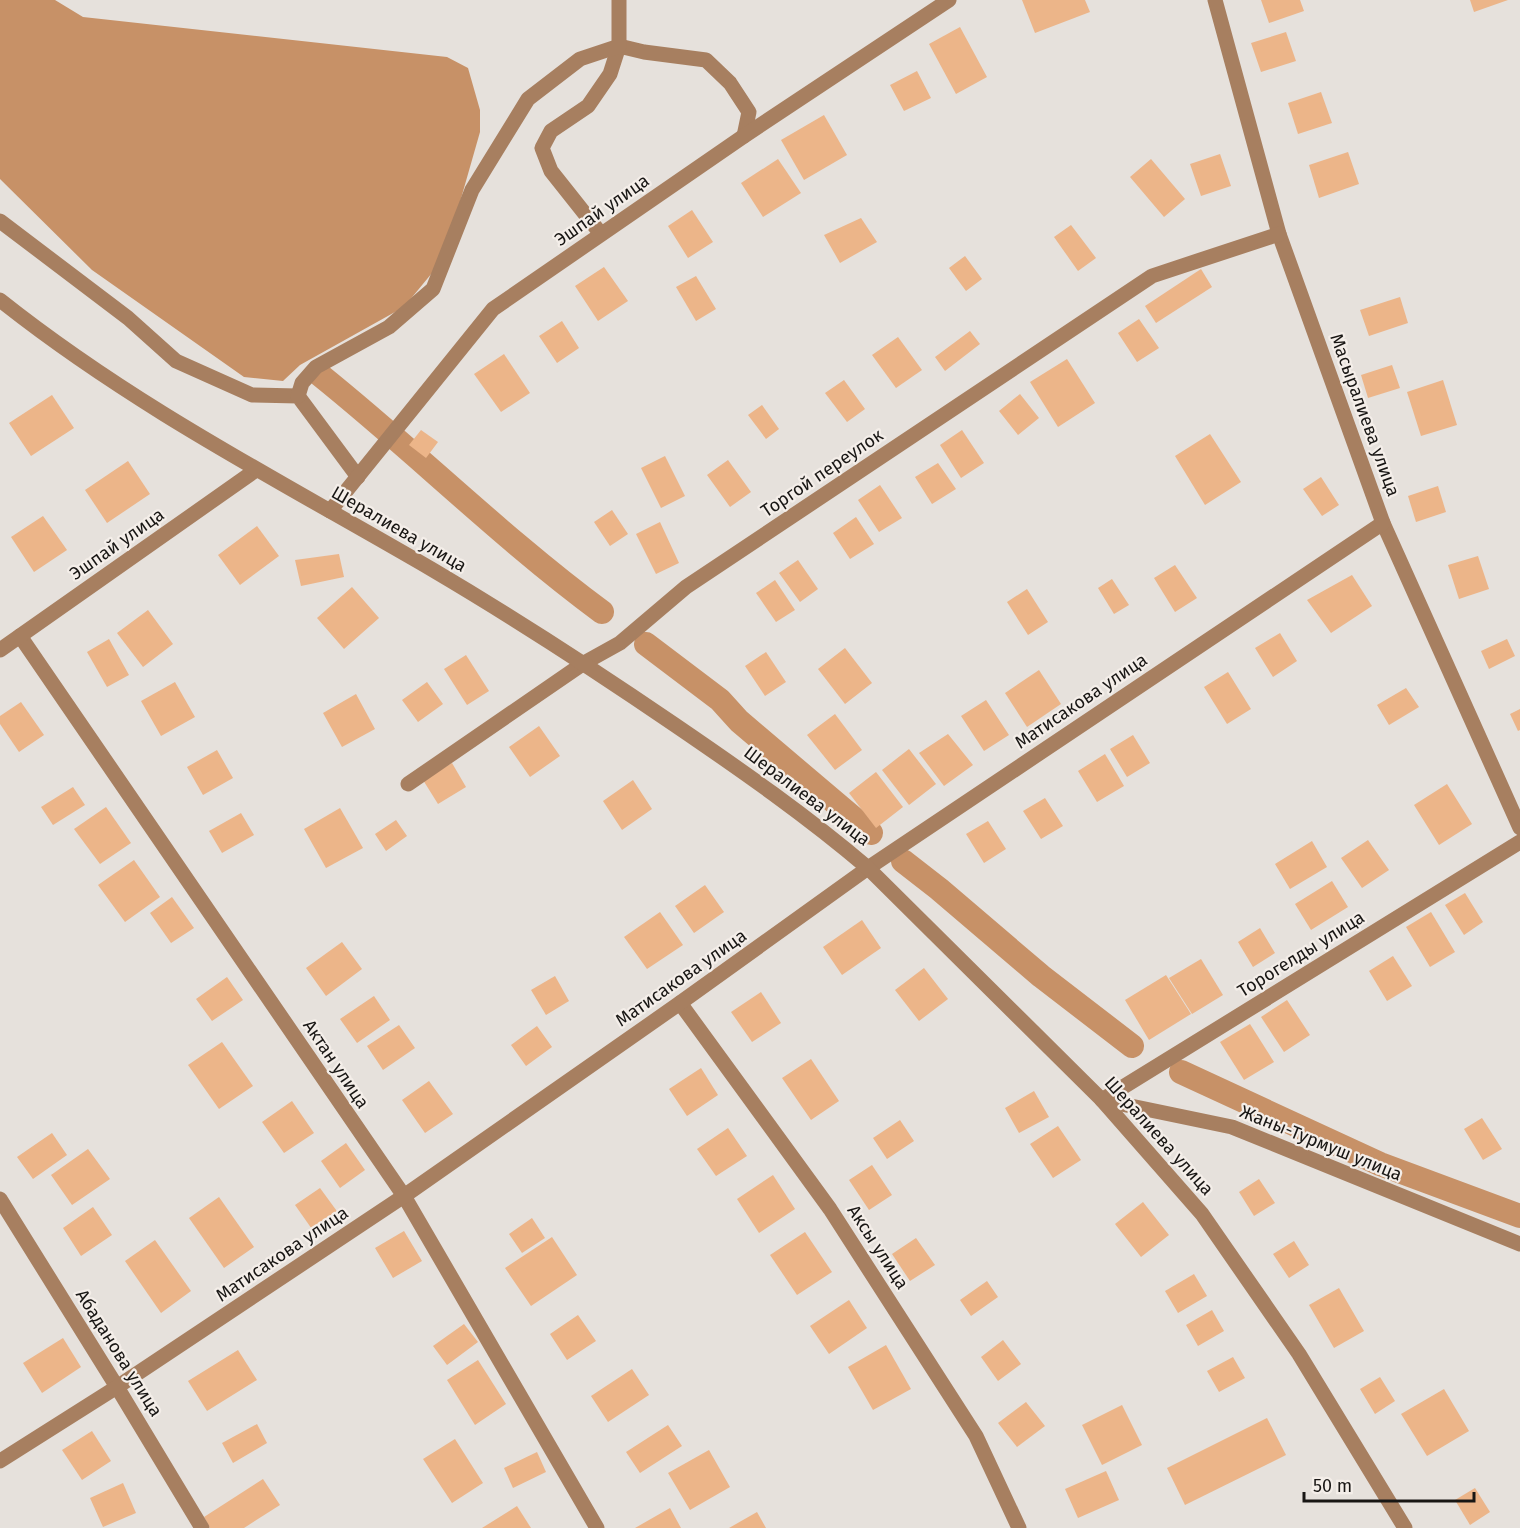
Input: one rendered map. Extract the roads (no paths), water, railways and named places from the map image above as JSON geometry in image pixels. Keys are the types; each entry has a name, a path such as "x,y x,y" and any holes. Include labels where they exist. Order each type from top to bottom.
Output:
{"street":[{"path":"602,234 550,171 543,148 551,132 588,106 610,74 619,46 619,0"},
{"name":"Эшпай улица","path":"330,511 494,309 744,136 949,0"},
{"name":"Масыралиева улица","path":"1215,0 1279,234 1383,523 1520,828"},
{"path":"298,396 302,383 315,367 388,327 433,289 472,190 528,99 580,59 619,46 644,52 706,60 730,83 749,112 744,136"},
{"path":"0,221 128,318 176,362 252,394 298,396"},
{"name":"Торгой переулок","path":"408,784 584,663 620,643 686,587 1152,276 1279,234"},
{"name":"Шералиева улица","path":"0,300 50,339 166,417 436,572 584,663 758,782 868,868 1102,1100 1202,1214 1299,1354 1405,1528"},
{"path":"298,396 357,477"},
{"name":"Эшпай улица","path":"0,650 256,470"},
{"name":"Матисакова улица","path":"0,1461 117,1387 404,1196 868,868 1383,523"},
{"name":"Актан улица","path":"20,636 404,1196 597,1528"},
{"name":"Торогелды улица","path":"1102,1100 1520,842"},
{"name":"Аксы улица","path":"680,1003 830,1209 976,1436 1019,1528"},
{"name":"Жаны-Турмуш улица","path":"1102,1100 1232,1127 1520,1244"},
{"name":"Абаданова улица","path":"0,1199 202,1528"}],"waterway":[{"path":"320,375 530,555 602,612"},
{"path":"646,644 720,700 739,721 871,833"},
{"path":"903,861 1041,976 1132,1046"},
{"path":"1181,1072 1380,1164 1520,1216"}]}
